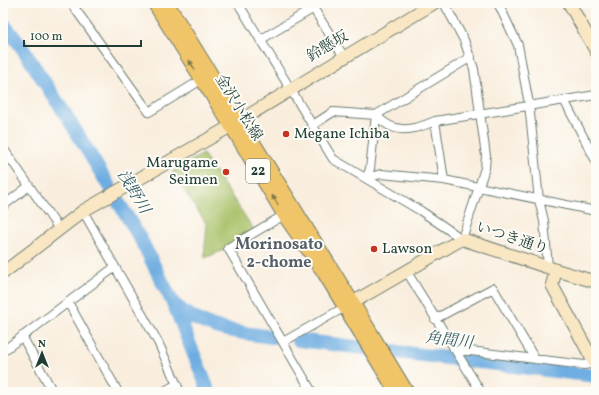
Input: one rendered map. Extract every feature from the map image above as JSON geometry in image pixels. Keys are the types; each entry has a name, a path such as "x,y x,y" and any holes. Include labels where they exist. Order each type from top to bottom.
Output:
{"main road":[{"name":"金沢小松線","path":"154,3 202,80 235,123 381,358 407,392"},
{"name":"金沢小松線","path":"167,3 235,123 284,215 324,273 349,305"},
{"name":"金沢小松線","path":"381,358 396,392"}],"street":[{"path":"71,3 149,112 202,80"},
{"path":"238,3 333,159 366,178 386,192 421,211 462,239 486,162 481,114 471,57 464,40 444,3"},
{"name":"鈴懸坂","path":"3,273 87,209 143,175 235,123 434,3"},
{"path":"498,3 518,45 529,104 539,200 552,269 596,282"},
{"path":"569,3 596,51"},
{"path":"260,40 312,6 344,57"},
{"path":"313,125 333,112 376,115 471,57"},
{"path":"376,115 383,123 404,131 420,128 435,121 481,114 529,104 596,95"},
{"path":"564,100 596,161"},
{"path":"366,178 370,169 376,115"},
{"path":"435,121 444,180"},
{"path":"3,148 59,229"},
{"path":"366,178 381,174 444,180 596,211"},
{"path":"3,206 29,186"},
{"path":"87,209 115,267 158,342 179,388 163,392"},
{"path":"284,215 228,248 312,392"},
{"name":"いつき通り","path":"349,305 462,239 552,269 552,285 596,364"},
{"path":"3,351 115,267"},
{"path":"407,272 481,392"},
{"path":"435,319 493,288 536,359"},
{"path":"68,302 118,392"},
{"path":"283,342 349,305"},
{"path":"22,336 53,392"},
{"path":"455,351 584,365 596,364"}],"green space":[{"path":"203,154 255,231 228,248 205,258 206,223 172,172"}],"waterway":[{"name":"浅野川","path":"3,23 21,46 71,123 140,238 174,305 209,392"},
{"name":"角間川","path":"175,305 185,313 220,328 272,337"},
{"name":"角間川","path":"298,340 596,376"}],"place":[{"name":"Megane Ichiba","path":"286,134"},
{"name":"Marugame Seimen","path":"226,172"},
{"name":"Lawson","path":"374,249"}],"district":[{"name":"Morinosato 2-chome","path":"279,254"}]}
